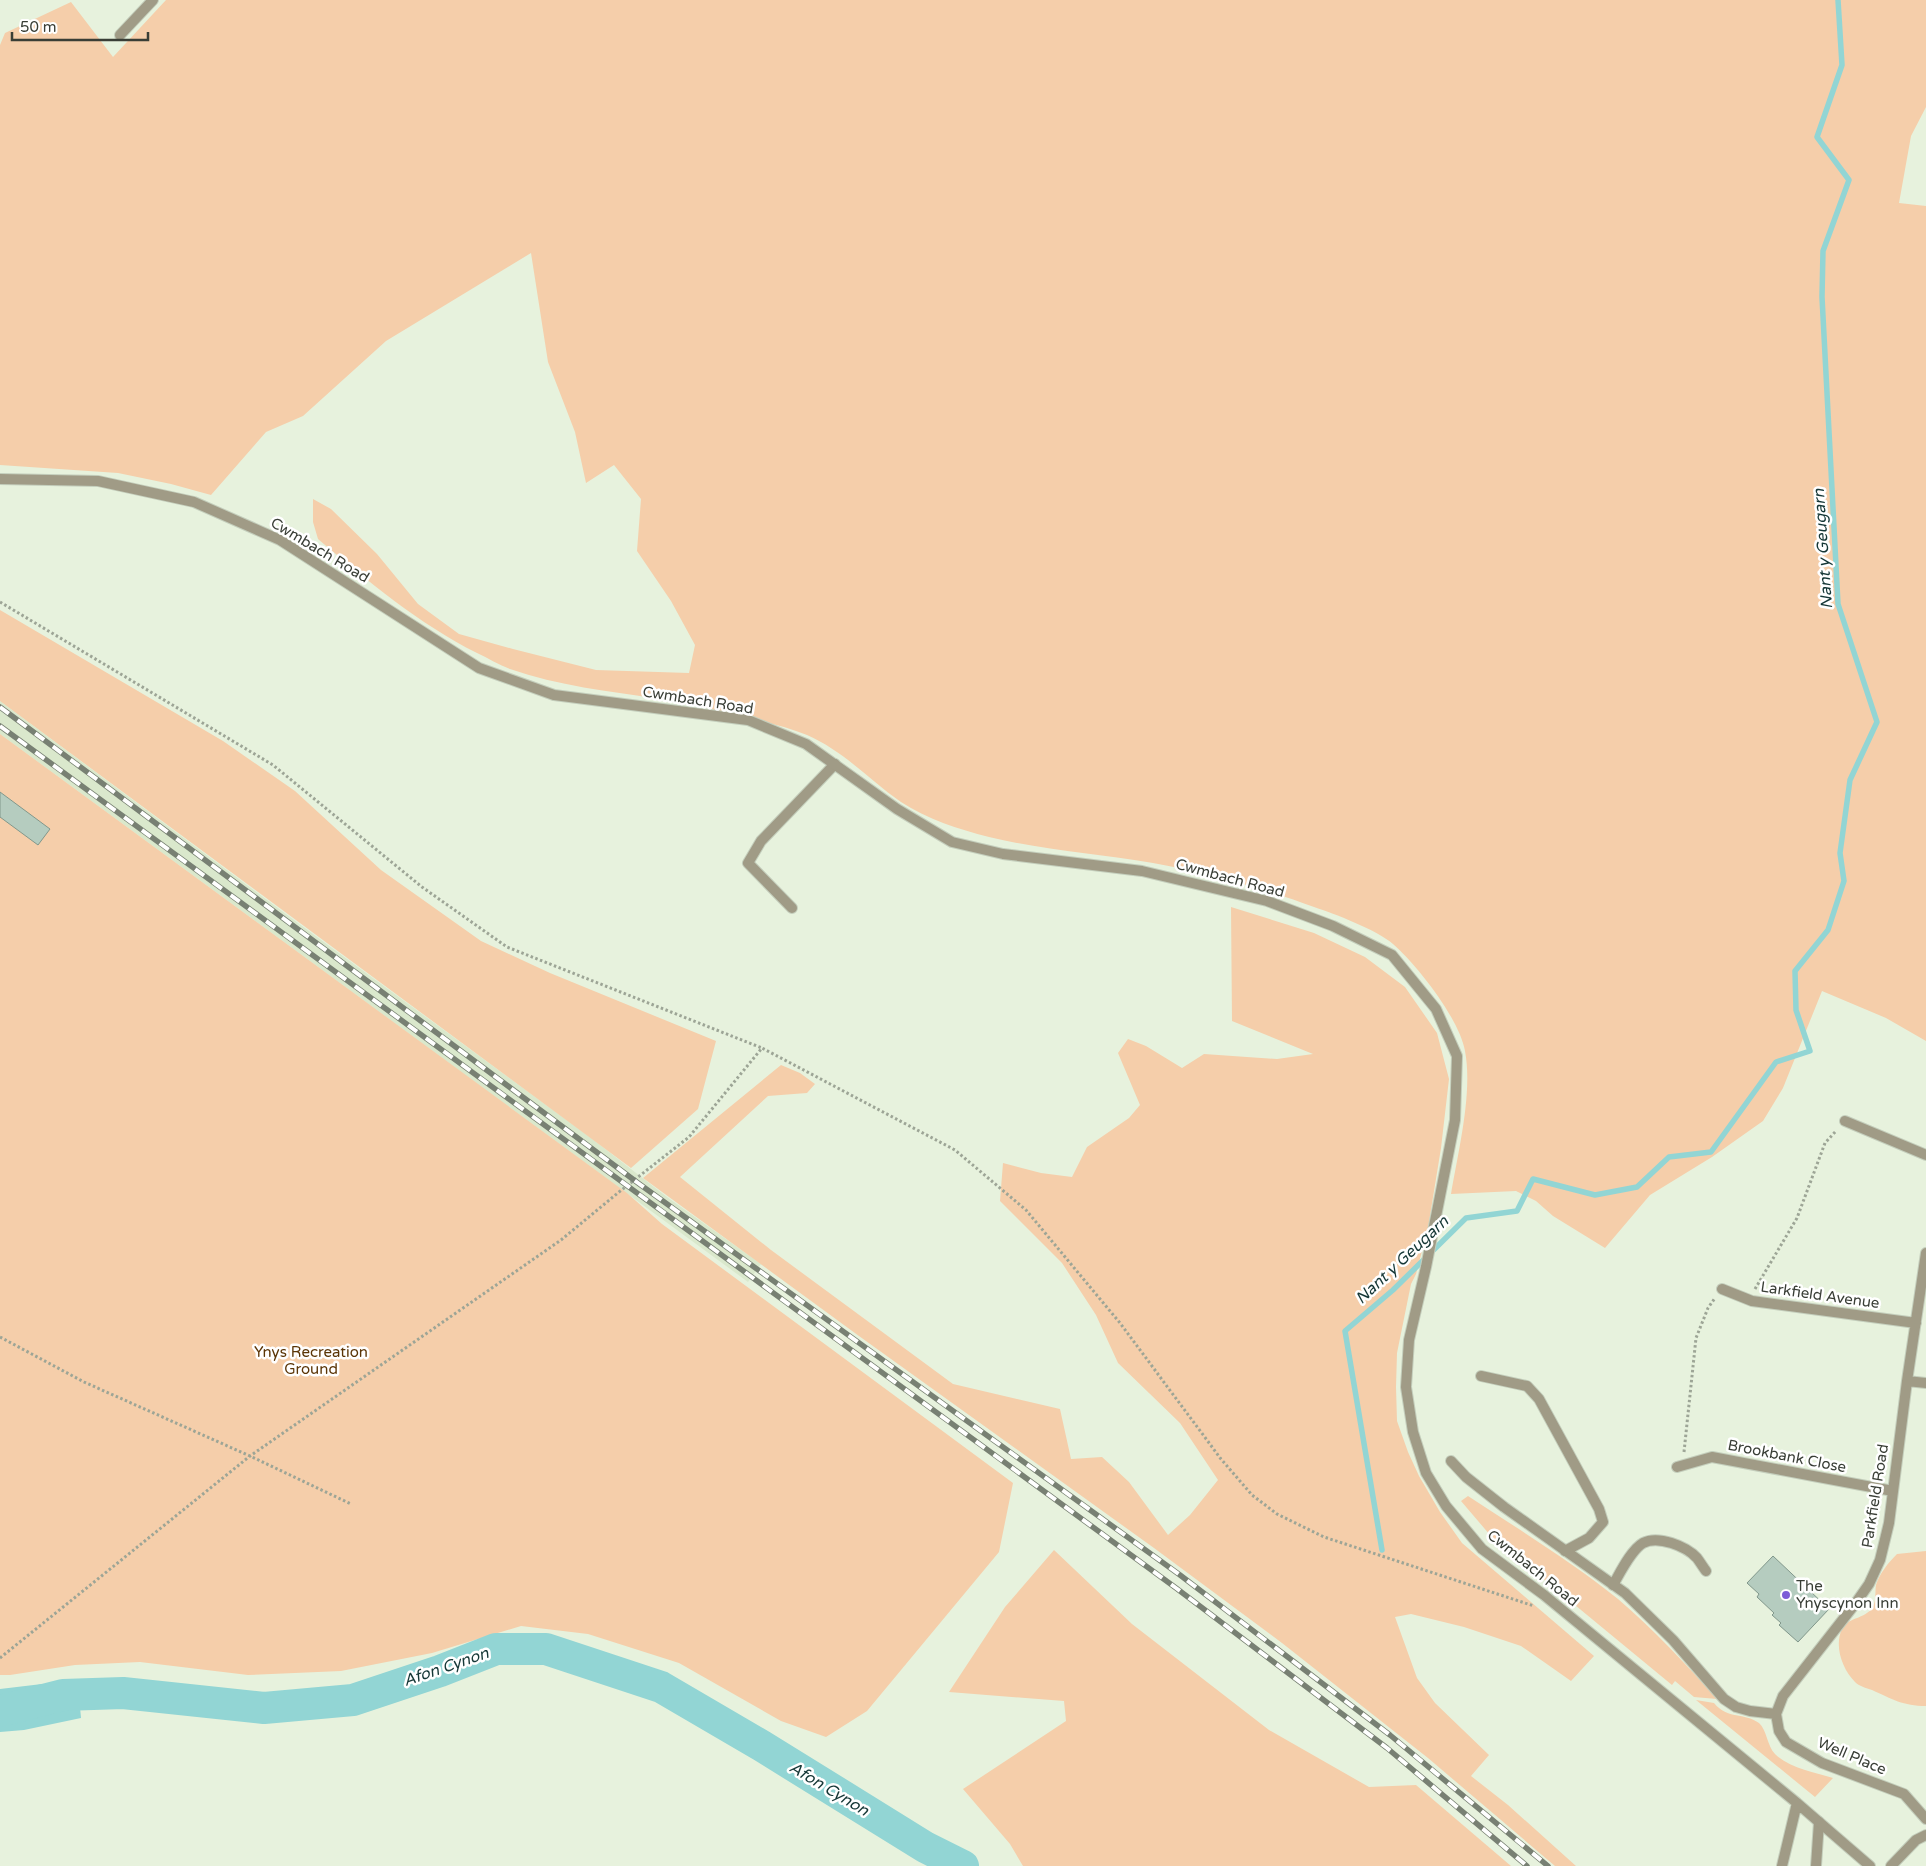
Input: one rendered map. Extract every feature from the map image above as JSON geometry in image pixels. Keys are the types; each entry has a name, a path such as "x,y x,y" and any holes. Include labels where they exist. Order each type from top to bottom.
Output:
{"street":[{"path":"120,35 153,0"},
{"name":"Cwmbach Road","path":"0,479 98,481 194,502 280,540 479,668 554,695 748,720 806,744 896,809 952,842 1003,854 1142,871 1267,901 1334,926 1392,954 1436,1009 1457,1056 1456,1120 1409,1340 1406,1387 1412,1432 1426,1473 1446,1506 1482,1550 1544,1595 1797,1803 1870,1866"},
{"path":"792,908 748,863 761,841 835,764"},
{"path":"1844,1121 1926,1155"},
{"name":"Parkfield Road","path":"1776,1714 1783,1696 1869,1584 1885,1542 1926,1253"},
{"name":"Larkfield Avenue","path":"1722,1290 1749,1300 1916,1323"},
{"path":"1481,1376 1527,1386 1539,1399 1599,1509 1603,1522 1589,1538 1565,1551"},
{"path":"1907,1381 1926,1383"},
{"name":"Brookbank Close","path":"1677,1467 1712,1457 1893,1491"},
{"name":"Cwmbach Road","path":"1451,1461 1466,1477 1504,1508 1625,1593 1673,1640 1724,1699 1736,1707 1776,1714"},
{"path":"1613,1585 1630,1558 1643,1543 1657,1540 1671,1542 1696,1557 1706,1571"},
{"name":"Well Place","path":"1776,1714 1780,1731 1786,1742 1822,1763 1904,1794 1926,1820"},
{"path":"1782,1866 1797,1803"},
{"path":"1816,1866 1819,1822"},
{"path":"1891,1866 1916,1840 1926,1836"}],"path":[{"path":"0,602 273,765 422,887 506,947 762,1048 955,1150 1026,1210 1120,1323 1221,1459 1252,1495 1277,1514 1324,1537 1536,1607 1544,1595"},
{"path":"0,1658 250,1456 561,1240 689,1137 762,1048"},
{"path":"1749,1300 1797,1218 1825,1143 1844,1121"},
{"path":"1684,1455 1696,1338 1708,1308 1722,1290"},
{"path":"0,1337 84,1382 250,1456 350,1504"}],"shaded area":[{"path":"0,701 591,1138 667,1197 761,1264 748,1282 0,734"}],"green space":[{"path":"166,0 1926,0 1926,107 1911,136 1899,203 1926,206 1926,1041 1886,1018 1822,991 1783,1088 1763,1121 1712,1157 1650,1195 1605,1248 1553,1216 1536,1201 1516,1191 1451,1194 1466,1104 1467,1067 1465,1051 1455,1023 1425,978 1403,953 1377,933 1344,918 1295,900 1214,876 1153,863 1030,845 966,831 911,808 833,749 799,732 691,705 546,680 506,667 477,653 435,629 394,601 318,539 313,522 313,499 331,509 377,554 418,604 459,634 596,670 689,673 695,645 671,601 637,551 641,499 614,465 586,483 575,432 548,362 531,253 386,341 303,416 266,432 211,495 118,473 0,465 0,45 5,33 71,2 113,57"},
{"path":"0,610 223,741 295,791 381,870 481,941 550,973 716,1041 698,1109 631,1168 0,701"},
{"name":"Ynys Recreation Ground","path":"0,734 627,1193 662,1224 1013,1483 999,1552 867,1711 826,1737 781,1721 679,1663 588,1634 521,1626 432,1653 341,1671 248,1675 140,1662 75,1665 0,1675"},
{"path":"1231,907 1314,933 1365,957 1405,987 1437,1033 1449,1079 1441,1148 1428,1228 1416,1274 1411,1284 1397,1353 1397,1421 1419,1476 1440,1512 1462,1543 1594,1656 1571,1681 1521,1646 1464,1627 1411,1614 1395,1617 1417,1678 1435,1703 1489,1755 1471,1776 1508,1805 1576,1866 1555,1866 1428,1758 1282,1643 643,1178 781,1065 800,1073 815,1084 807,1093 768,1096 680,1177 771,1250 953,1384 1060,1409 1071,1459 1102,1457 1129,1482 1168,1535 1190,1515 1218,1480 1180,1423 1118,1363 1096,1315 1062,1263 1000,1201 1003,1163 1041,1173 1072,1177 1087,1147 1129,1118 1140,1105 1118,1053 1128,1039 1146,1046 1182,1068 1204,1054 1277,1059 1313,1054 1232,1021"},
{"path":"1468,1496 1563,1558 1618,1599 1694,1673 1717,1699 1694,1697 1675,1681 1672,1685 1490,1535 1461,1501"},
{"path":"1054,1550 1132,1624 1269,1730 1369,1787 1416,1785 1511,1866 1023,1866 1010,1844 963,1789 1066,1721 1064,1701 949,1692 1005,1607"},
{"path":"1926,1551 1926,1706 1911,1705 1898,1701 1857,1683 1846,1671 1839,1650 1839,1643 1842,1629 1845,1625 1863,1616 1871,1609 1875,1602 1876,1585 1885,1568 1894,1557 1897,1554"},
{"path":"1696,1700 1714,1703 1725,1712 1759,1723 1764,1730 1772,1751 1781,1759 1802,1769 1833,1778 1815,1797"}],"water":[{"path":"42,1684 78,1685 81,1718 24,1730 0,1732 0,1689"}],"building":[{"path":"0,792 50,829 38,845 0,817"},
{"name":"The Ynyscynon Inn","path":"1773,1556 1829,1609 1798,1642 1779,1625 1781,1623 1772,1615 1774,1613 1757,1597 1759,1594 1747,1583"}],"waterway":[{"name":"Nant y Geugarn","path":"1382,1550 1345,1331 1393,1290 1466,1218 1517,1211 1533,1179 1595,1195 1637,1187 1669,1157 1711,1152 1776,1062 1810,1051 1796,1010 1795,971 1828,930 1844,881 1840,853 1850,780 1877,722 1838,604 1822,297 1823,251 1849,180 1817,137 1842,65 1838,0"},
{"name":"Afon Cynon","path":"0,1711 63,1695 123,1693 264,1708 353,1700 440,1671 496,1649 546,1649 661,1687 762,1746 925,1847 963,1866"}],"railway":[{"path":"0,707 638,1183 1180,1575 1390,1735 1548,1866"},
{"path":"0,726 1176,1588 1387,1748 1527,1866"}],"place":[{"name":"The Ynyscynon Inn","path":"1786,1595"}]}
